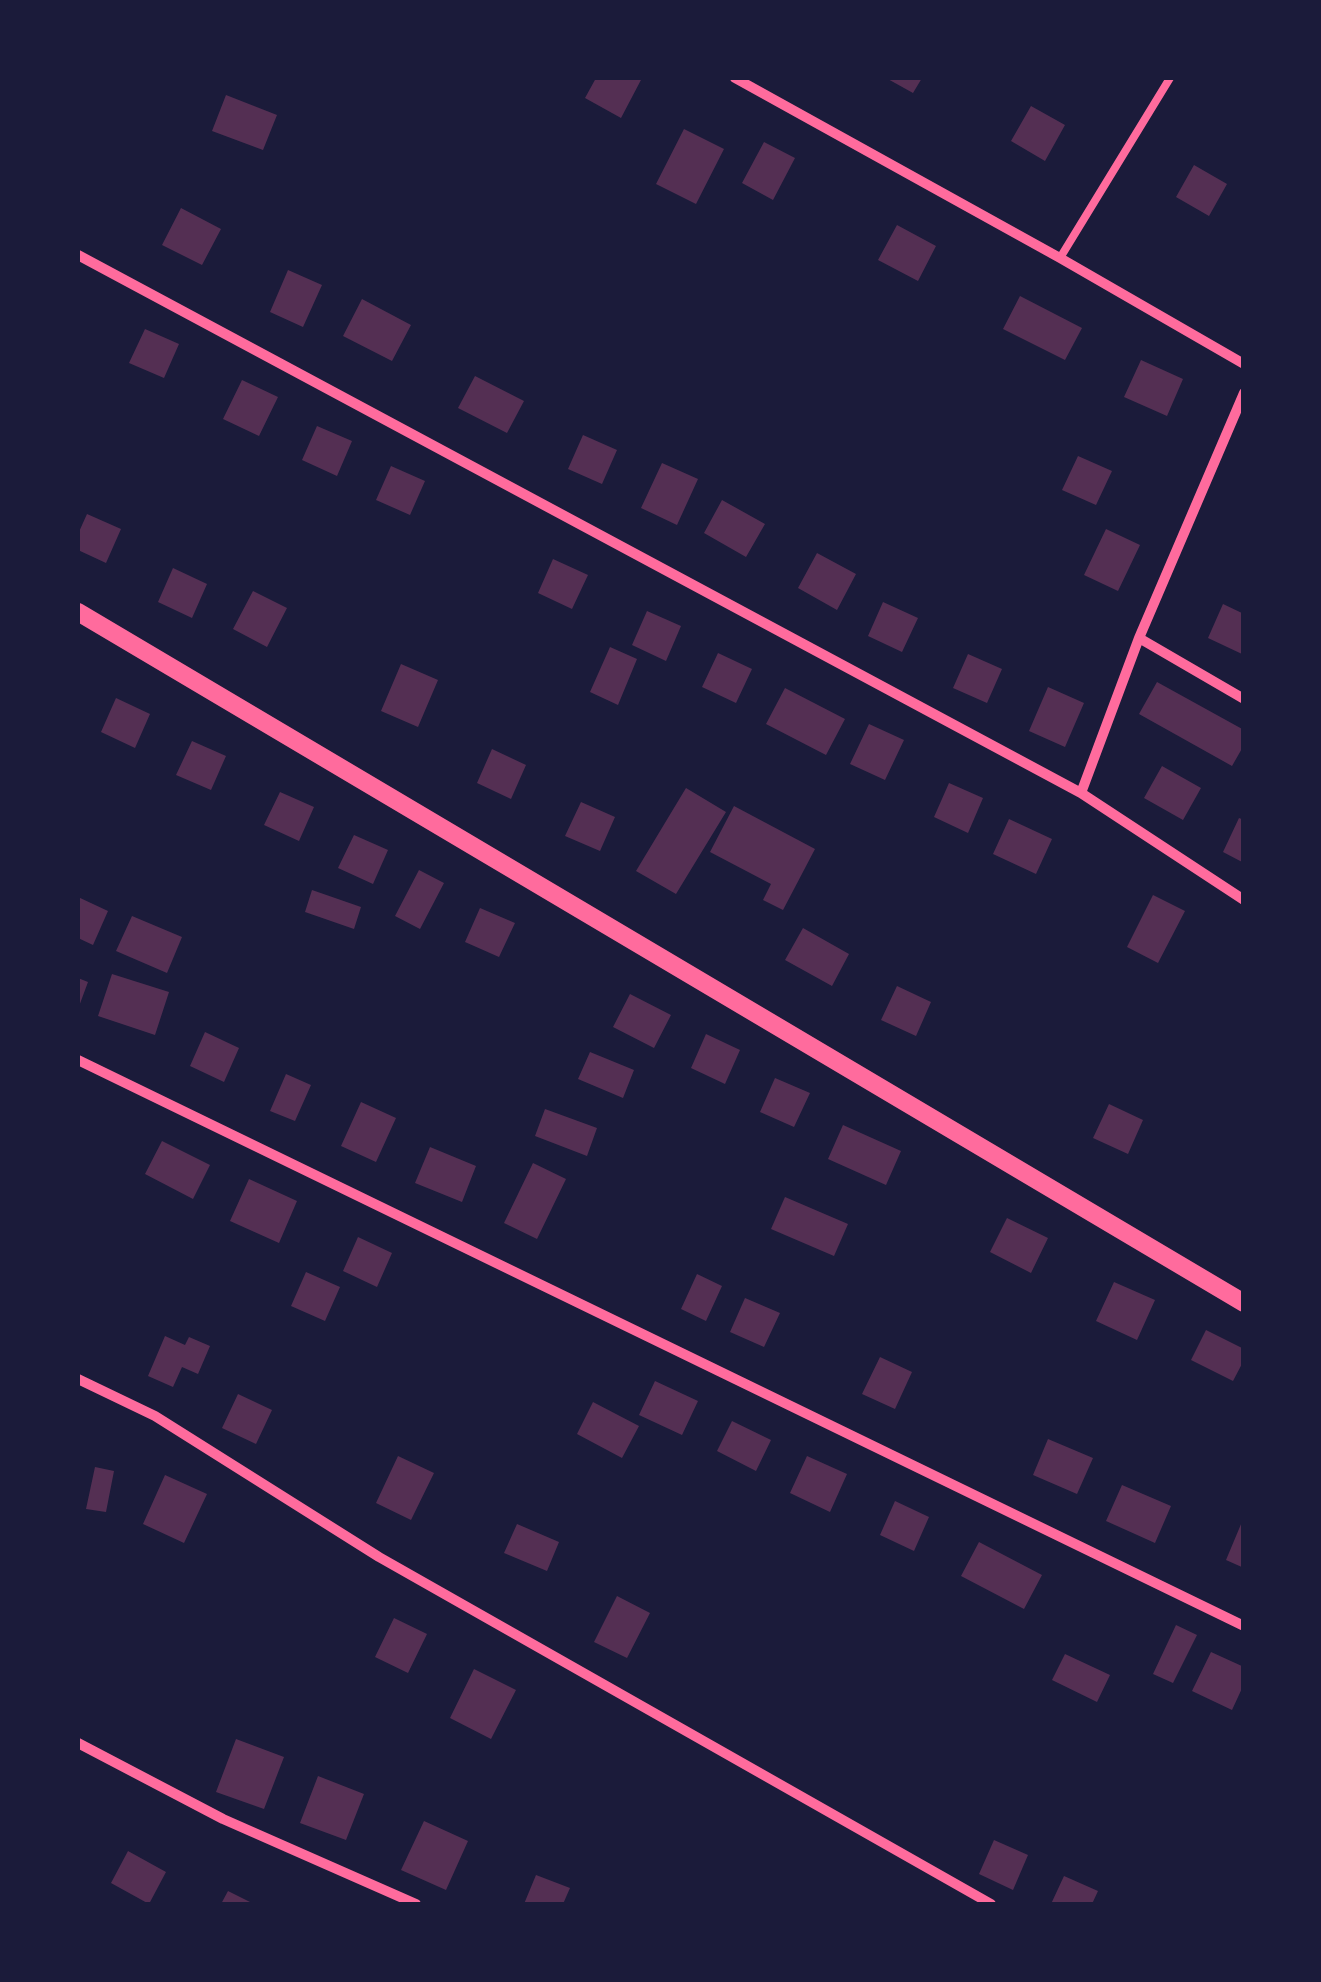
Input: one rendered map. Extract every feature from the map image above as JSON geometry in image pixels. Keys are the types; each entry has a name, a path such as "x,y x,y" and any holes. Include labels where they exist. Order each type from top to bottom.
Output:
{"street":[{"path":"734,78 1244,364"},
{"path":"78,255 1081,794 1244,900"},
{"path":"1081,794 1140,638 1244,393"},
{"path":"78,612 1244,1304"},
{"path":"1140,638 1244,699"},
{"path":"78,1060 1244,1626"},
{"path":"78,1379 155,1416 379,1557 992,1904"},
{"path":"78,1742 222,1819 416,1904"}],"lane":[{"path":"1060,258 1170,78"}],"building":[{"path":"596,78 642,78 621,118 585,98"},
{"path":"886,78 922,78 913,93"},
{"path":"226,95 277,115 263,150 212,131"},
{"path":"1031,106 1065,125 1045,161 1011,141"},
{"path":"684,129 724,149 696,204 656,184"},
{"path":"764,142 795,158 773,200 742,183"},
{"path":"1194,165 1227,184 1209,216 1176,197"},
{"path":"181,208 221,229 202,265 162,245"},
{"path":"897,225 936,246 918,281 878,260"},
{"path":"288,270 322,285 303,327 270,312"},
{"path":"1020,296 1082,328 1065,360 1003,329"},
{"path":"362,299 411,325 392,361 343,336"},
{"path":"145,329 179,344 164,378 129,363"},
{"path":"1141,360 1183,379 1167,416 1124,397"},
{"path":"475,376 524,401 507,433 458,408"},
{"path":"242,380 278,397 259,436 223,419"},
{"path":"317,426 352,441 337,476 302,460"},
{"path":"583,435 617,450 602,484 568,469"},
{"path":"1078,456 1112,471 1096,505 1062,490"},
{"path":"662,463 698,479 677,525 641,508"},
{"path":"391,466 425,481 410,515 376,500"},
{"path":"722,500 765,524 746,557 704,533"},
{"path":"87,514 121,529 106,563 78,550 78,534"},
{"path":"1106,529 1140,545 1118,591 1084,575"},
{"path":"817,553 856,574 837,610 798,588"},
{"path":"553,559 588,575 572,609 538,593"},
{"path":"173,568 207,584 192,618 158,602"},
{"path":"253,591 287,608 267,647 233,629"},
{"path":"883,602 918,618 902,652 868,636"},
{"path":"1223,604 1244,614 1242,654 1208,638"},
{"path":"647,611 681,626 666,661 632,645"},
{"path":"610,647 637,659 618,705 590,692"},
{"path":"718,653 752,669 736,703 702,687"},
{"path":"968,654 1002,669 987,703 953,688"},
{"path":"401,664 438,680 418,727 381,711"},
{"path":"1157,682 1244,730 1244,745 1232,766 1139,714"},
{"path":"1048,687 1084,703 1065,747 1029,731"},
{"path":"785,688 845,719 826,755 766,724"},
{"path":"116,698 150,714 135,748 101,732"},
{"path":"869,724 904,740 885,780 850,764"},
{"path":"192,741 226,756 211,790 176,775"},
{"path":"492,749 526,765 511,799 477,783"},
{"path":"1162,766 1201,788 1183,820 1144,798"},
{"path":"949,783 983,798 968,833 934,817"},
{"path":"686,788 726,812 676,894 636,871"},
{"path":"280,792 314,807 299,841 264,825"},
{"path":"581,802 615,817 600,851 565,836"},
{"path":"734,806 815,849 783,910 763,900 771,884 710,852"},
{"path":"1239,818 1244,820 1244,863 1223,852"},
{"path":"1009,819 1052,839 1036,874 993,854"},
{"path":"354,835 388,850 373,884 338,868"},
{"path":"419,870 444,883 420,929 395,916"},
{"path":"312,890 361,907 354,929 305,912"},
{"path":"1153,895 1185,911 1158,963 1127,947"},
{"path":"78,897 108,911 93,945 78,938"},
{"path":"480,908 515,923 499,957 465,942"},
{"path":"132,916 182,937 167,973 116,951"},
{"path":"803,928 849,954 832,986 785,960"},
{"path":"112,974 169,992 155,1035 98,1016"},
{"path":"78,978 88,982 78,1009"},
{"path":"897,986 931,1002 916,1036 881,1020"},
{"path":"630,994 671,1015 654,1048 613,1027"},
{"path":"205,1032 239,1048 224,1082 190,1066"},
{"path":"706,1034 740,1050 725,1084 691,1068"},
{"path":"590,1052 634,1070 623,1098 578,1079"},
{"path":"286,1074 311,1085 295,1121 270,1111"},
{"path":"775,1078 810,1093 794,1127 760,1112"},
{"path":"361,1102 396,1118 376,1162 341,1146"},
{"path":"1109,1104 1143,1120 1128,1154 1093,1138"},
{"path":"545,1109 597,1128 587,1156 535,1136"},
{"path":"843,1125 901,1151 886,1185 828,1159"},
{"path":"162,1141 210,1165 193,1199 145,1174"},
{"path":"430,1147 476,1166 462,1202 415,1183"},
{"path":"533,1163 566,1179 537,1239 504,1223"},
{"path":"249,1179 297,1201 279,1243 230,1221"},
{"path":"785,1197 848,1224 834,1256 771,1229"},
{"path":"1007,1218 1048,1238 1031,1273 990,1252"},
{"path":"358,1237 392,1253 377,1287 343,1271"},
{"path":"306,1272 340,1287 325,1321 291,1306"},
{"path":"697,1274 722,1286 706,1321 681,1309"},
{"path":"1114,1282 1155,1300 1137,1340 1096,1321"},
{"path":"745,1298 780,1313 764,1347 730,1332"},
{"path":"1206,1330 1244,1349 1244,1360 1233,1381 1191,1360"},
{"path":"165,1336 185,1345 189,1337 210,1346 198,1374 182,1367 173,1387 148,1376"},
{"path":"880,1357 912,1372 895,1409 862,1394"},
{"path":"655,1381 698,1401 682,1435 639,1415"},
{"path":"238,1394 272,1410 256,1444 222,1428"},
{"path":"593,1402 639,1426 622,1458 577,1434"},
{"path":"732,1421 771,1440 756,1471 717,1451"},
{"path":"1048,1439 1093,1458 1077,1494 1033,1475"},
{"path":"398,1456 434,1473 411,1520 376,1503"},
{"path":"807,1456 847,1474 830,1512 790,1493"},
{"path":"95,1467 114,1471 106,1512 86,1509"},
{"path":"165,1475 207,1494 184,1543 143,1524"},
{"path":"1122,1485 1171,1506 1155,1543 1106,1521"},
{"path":"895,1501 929,1517 914,1551 880,1535"},
{"path":"1244,1517 1244,1568 1226,1560"},
{"path":"517,1524 559,1542 547,1571 504,1553"},
{"path":"979,1542 1042,1575 1024,1609 961,1576"},
{"path":"617,1596 650,1613 627,1658 594,1642"},
{"path":"394,1618 427,1634 408,1673 375,1657"},
{"path":"1176,1625 1197,1635 1173,1683 1153,1674"},
{"path":"1211,1652 1244,1667 1244,1684 1232,1710 1192,1691"},
{"path":"1065,1654 1110,1675 1097,1702 1052,1680"},
{"path":"474,1669 516,1690 491,1739 450,1718"},
{"path":"236,1739 284,1757 264,1809 216,1792"},
{"path":"318,1776 364,1794 346,1840 300,1823"},
{"path":"424,1821 468,1841 446,1890 401,1870"},
{"path":"994,1840 1028,1855 1013,1890 979,1874"},
{"path":"128,1851 166,1872 149,1904 111,1883"},
{"path":"536,1875 570,1888 563,1904 524,1904"},
{"path":"1064,1876 1098,1891 1092,1904 1051,1904"},
{"path":"228,1891 254,1904 221,1904"}]}
